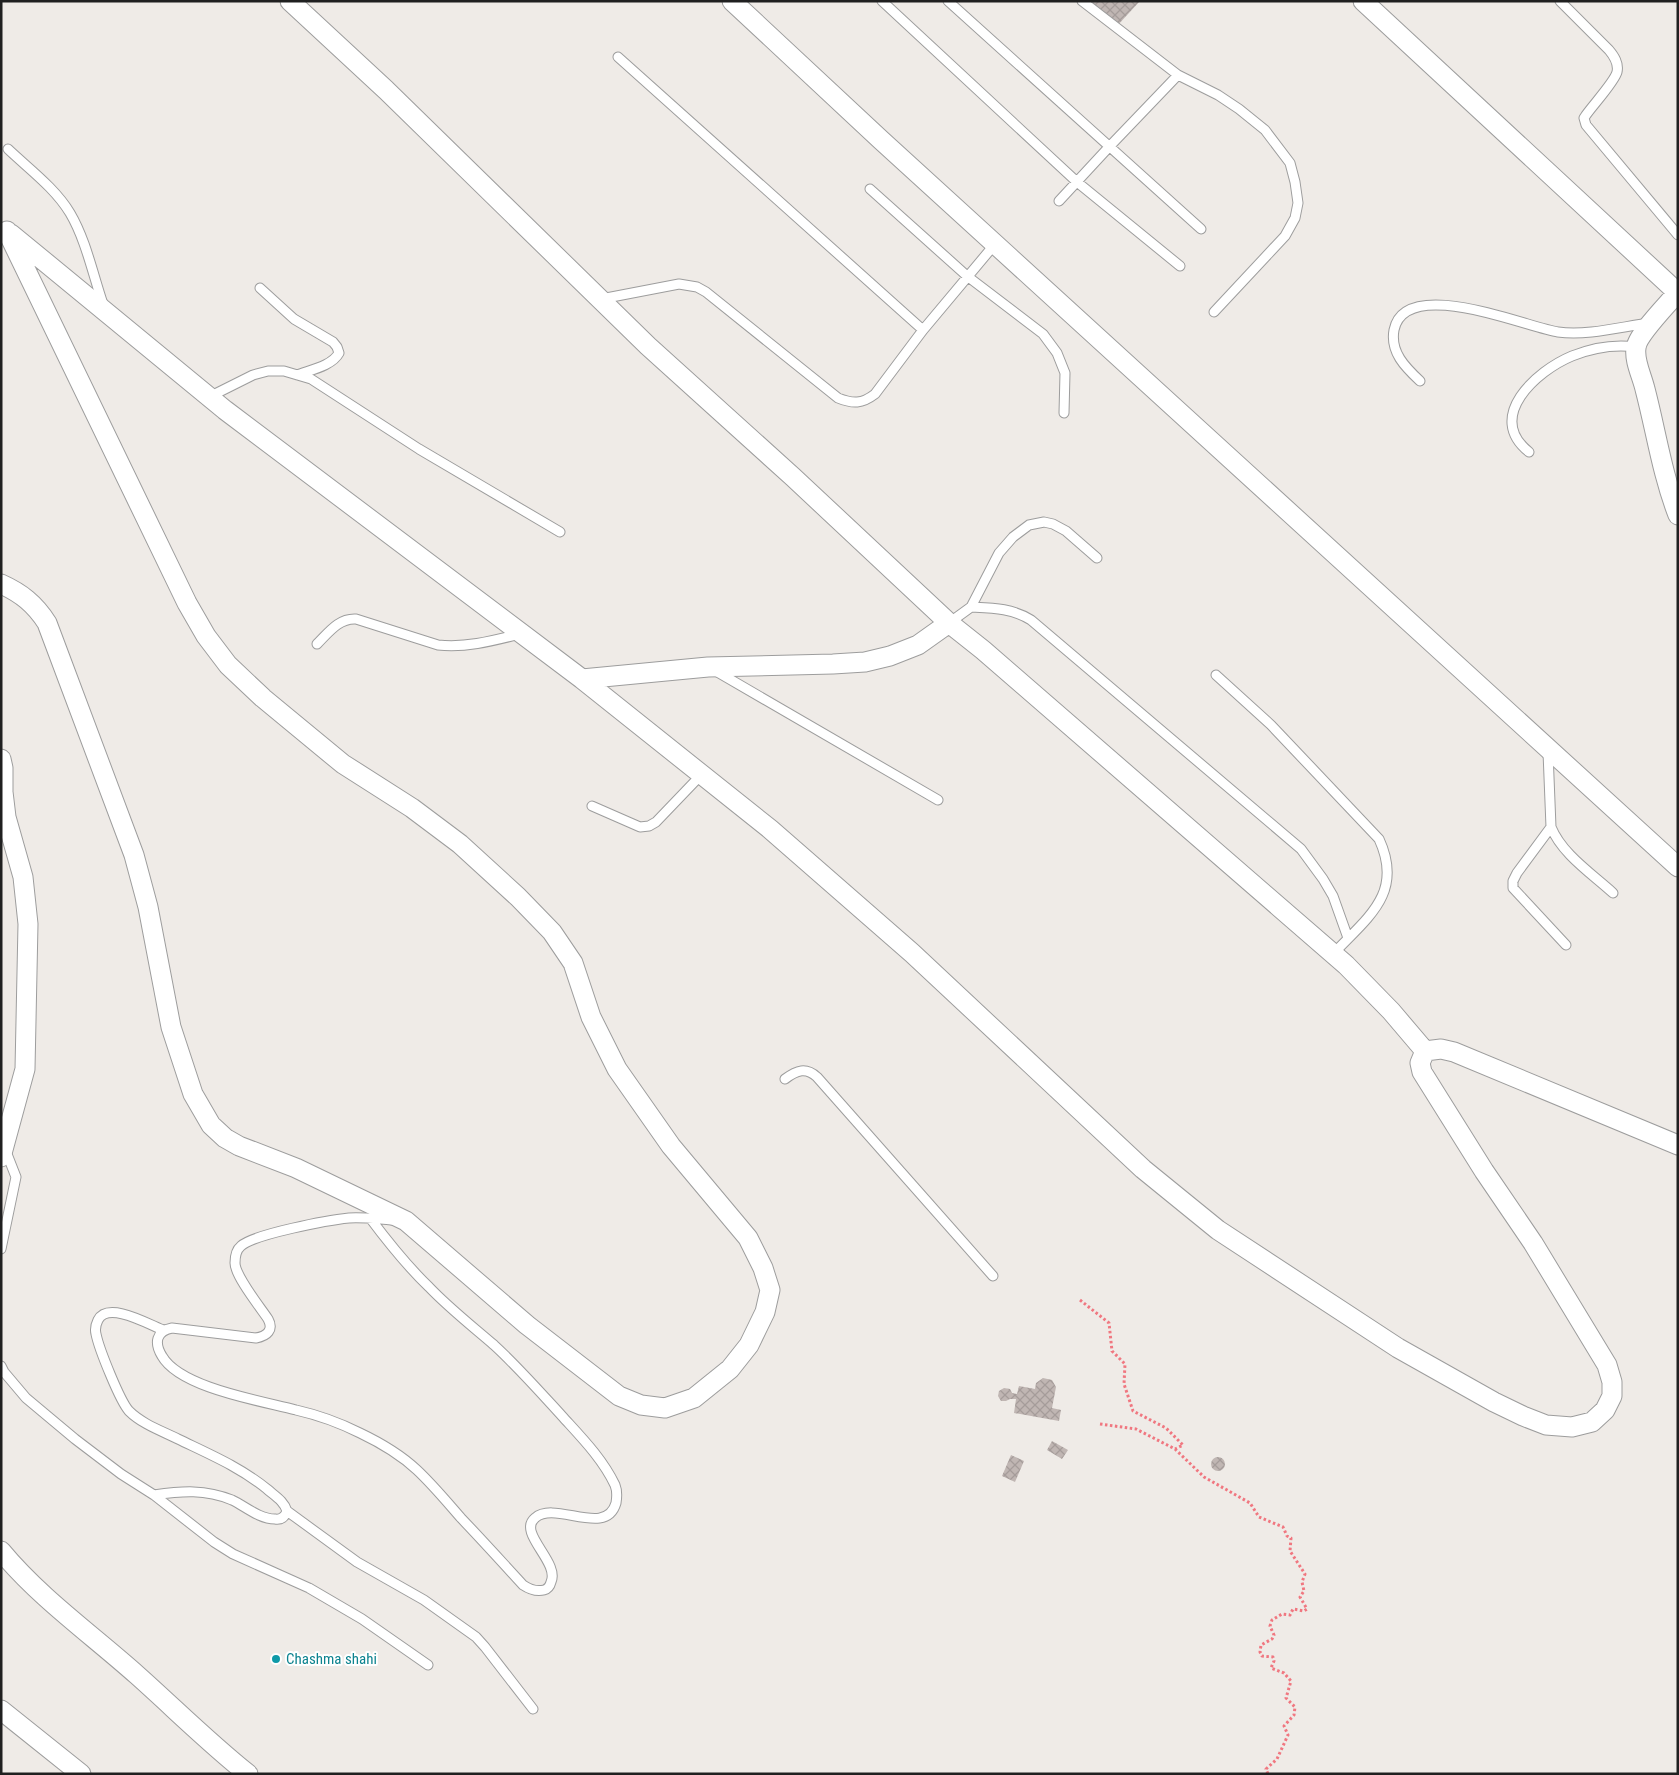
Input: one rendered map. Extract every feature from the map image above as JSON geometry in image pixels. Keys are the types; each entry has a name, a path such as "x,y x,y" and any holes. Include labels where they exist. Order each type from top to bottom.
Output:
{"street":[{"path":"290,1 386,90 648,346 793,476 949,623 1012,675 1333,954 1391,1012 1425,1051"},
{"path":"732,1 994,244 1678,867"},
{"path":"1363,1 1678,293 1641,336 1636,347 1639,367 1670,494 1678,515"},
{"path":"4,229 209,397 582,679 770,829 912,953 1143,1169 1218,1230 1398,1348 1494,1402 1546,1425 1572,1427 1592,1422 1605,1410 1612,1396 1612,1382 1606,1365 1533,1243 1484,1171 1422,1072 1420,1063 1425,1051"},
{"path":"1,584 14,590 31,602 47,623 142,882 171,1026 193,1094 211,1125 225,1138 239,1146 296,1168 406,1221 528,1325 619,1396 641,1405 665,1408 694,1398 730,1369 749,1346 765,1312 770,1290 763,1268 748,1238 671,1146 617,1069 591,1017 573,963 552,932 518,897 460,844 412,808 343,764 263,698 228,665 206,636 186,603 4,229"},
{"path":"582,679 708,667 865,662 890,656 918,645 949,623"},
{"path":"1,759 3,768 2,792 6,817 23,877 28,924 25,1069 3,1152"},
{"path":"1425,1051 1441,1049 1454,1052 1678,1145"},
{"path":"1,1551 37,1589 137,1675 217,1749 248,1774"},
{"path":"1,1710 81,1774"}],"lane":[{"path":"882,1 1077,182 1180,266"},
{"path":"948,1 1201,229"},
{"path":"1082,1 1178,75 1218,95 1265,130 1290,163 1298,202 1295,218 1285,236 1214,312"},
{"path":"1560,1 1609,50 1618,65 1617,73 1584,118 1586,125 1678,235"},
{"path":"618,57 923,330"},
{"path":"1059,201 1178,75"},
{"path":"8,149 50,188 69,212 78,228 105,312"},
{"path":"870,189 967,276 1043,334 1057,353 1065,373 1064,413"},
{"path":"600,299 678,284 697,287 714,298 838,398 856,403 866,400 875,394 923,330 994,244"},
{"path":"260,288 294,319 333,342 337,347 338,353 336,358 326,364 297,375"},
{"path":"1420,381 1407,369 1397,355 1392,341 1394,328 1401,316 1418,307 1448,305 1491,313 1556,332 1573,333 1652,323"},
{"path":"1529,452 1515,438 1512,419 1517,401 1528,386 1554,364 1573,356 1596,348 1620,345 1636,347"},
{"path":"209,397 253,375 276,371 311,379 419,449 560,532"},
{"path":"949,623 971,607 999,553 1013,537 1029,525 1044,522 1053,524 1066,531 1097,558"},
{"path":"971,607 1005,609 1021,614 1031,620 1301,849 1333,896 1348,938"},
{"path":"318,644 340,621 348,618 438,645 470,646 523,634"},
{"path":"708,667 938,800"},
{"path":"1216,675 1271,725 1378,839 1386,854 1388,870 1386,887 1377,906 1333,954"},
{"path":"1548,749 1551,826 1555,838 1566,851 1613,893"},
{"path":"592,806 640,827 649,826 656,822 702,774"},
{"path":"1551,826 1513,881 1514,888 1566,945"},
{"path":"785,1079 795,1072 805,1070 812,1072 818,1077 993,1276"},
{"path":"1,1250 16,1177 12,1164 3,1152"},
{"path":"406,1221 348,1218 255,1238 240,1246 235,1257 235,1269 271,1323 268,1333 264,1336 256,1338 178,1327 164,1330 117,1311 106,1312 100,1316 96,1324 96,1333 121,1399 137,1418 249,1475 282,1502 287,1511 357,1562 424,1600 476,1637 533,1710"},
{"path":"164,1330 160,1334 158,1348 167,1364 176,1372 193,1381 218,1390 325,1418 360,1433 387,1448 418,1471 523,1585 535,1591 546,1589 551,1584 553,1578 552,1569 546,1556 534,1541 531,1529 532,1520 545,1514 606,1517 614,1510 617,1499 616,1486 590,1446 495,1346 428,1287 370,1218"},
{"path":"1,1366 26,1398 120,1474 154,1495 214,1542 233,1554 324,1597 362,1619 428,1665"},
{"path":"154,1495 188,1490 204,1493 231,1500 262,1516 275,1520 282,1518 287,1511"}],"path":[{"path":"1080,1300 1109,1323 1112,1351 1125,1364 1124,1384 1133,1411 1166,1428 1183,1445 1175,1450"},
{"path":"1100,1424 1136,1428 1175,1450 1204,1476 1250,1503 1259,1517 1283,1527 1287,1536 1292,1538 1290,1551 1306,1574 1302,1582 1304,1591 1300,1597 1307,1609 1304,1611 1293,1610 1290,1614 1282,1614 1272,1620 1270,1626 1274,1635 1272,1639 1261,1645 1260,1652 1262,1656 1273,1657 1274,1661 1271,1668 1284,1673 1291,1680 1286,1698 1295,1707 1294,1715 1284,1726 1288,1735 1277,1759 1266,1768 1268,1774"}],"building":[{"path":"1091,1 1140,1 1117,26"},
{"path":"1043,1378 1052,1380 1056,1387 1052,1408 1061,1410 1059,1421 1014,1413 1016,1399 1001,1401 998,1396 999,1391 1004,1388 1010,1389 1012,1393 1017,1394 1019,1386 1035,1389 1036,1383"},
{"path":"1052,1441 1068,1450 1062,1459 1047,1450"},
{"path":"1011,1455 1024,1461 1015,1482 1002,1476"},
{"path":"1215,1457 1221,1457 1225,1464 1221,1471 1215,1471 1211,1467 1211,1461"}],"place":[{"name":"Chashma shahi","path":"276,1659"}]}
